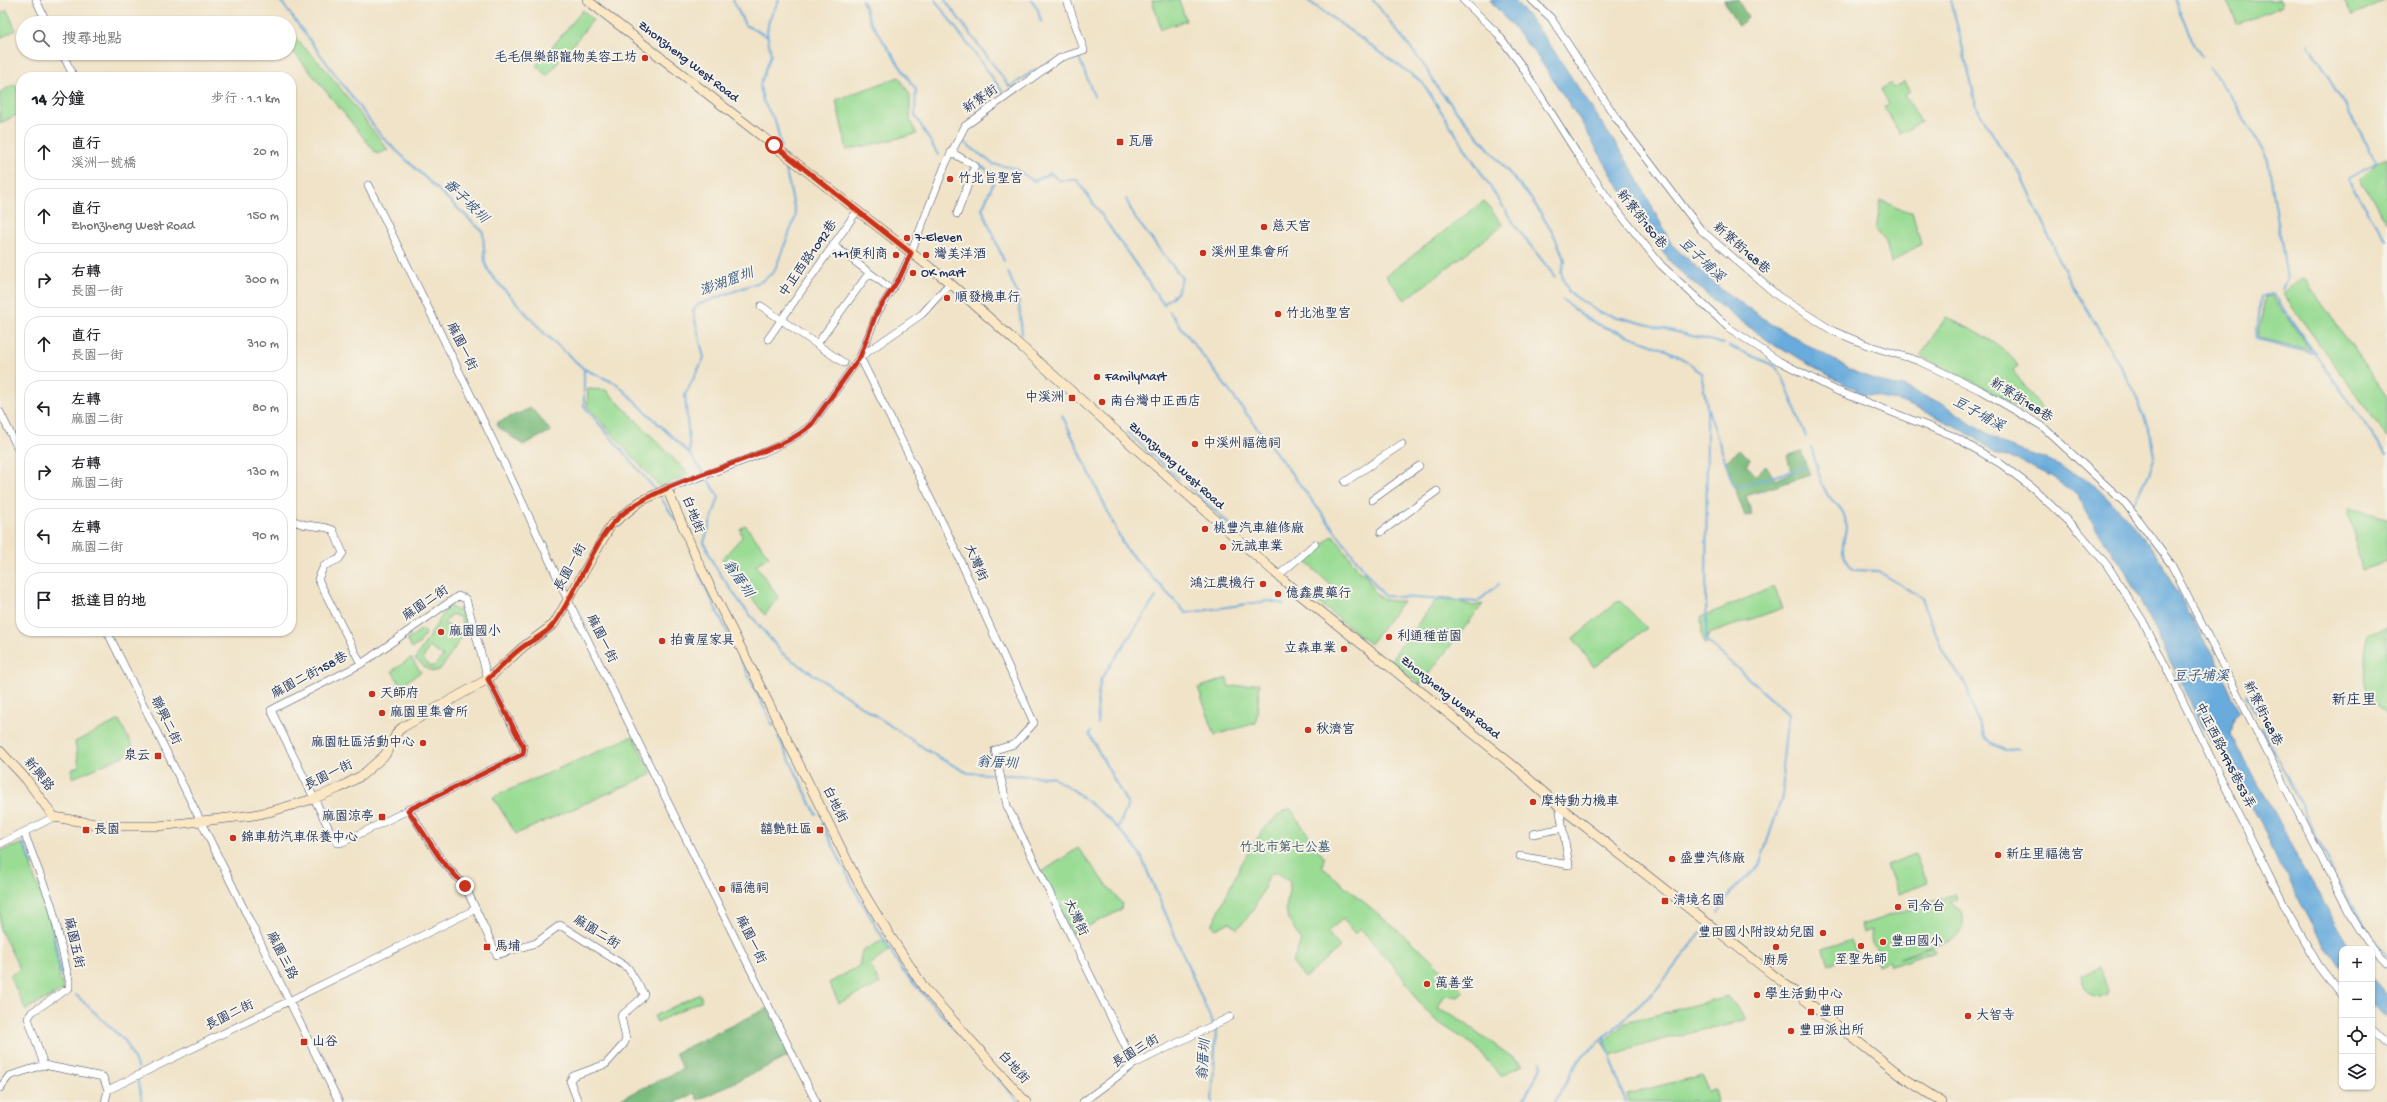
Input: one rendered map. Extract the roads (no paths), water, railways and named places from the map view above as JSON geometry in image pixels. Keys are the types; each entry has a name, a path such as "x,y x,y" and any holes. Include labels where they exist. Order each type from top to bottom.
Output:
{"main road":[{"name":"Zhonzheng West Road","path":"587,0 950,283 1279,575 1440,709 1515,767 1559,806 1904,1078 1942,1102"},
{"name":"長園一街","path":"54,817 108,826 158,826 200,822 254,816 313,799 339,788 361,776 385,755 398,731 403,727 488,679 523,647 547,631 568,600 612,525 640,501 667,488"},
{"name":"白地街","path":"667,488 698,562 859,883 883,926 925,989 1026,1102"},
{"name":"新興路","path":"0,750 26,779 54,817"}],"street":[{"path":"36,0 44,16"},
{"name":"新寮街","path":"911,253 951,152 965,126 1060,58 1084,50 1067,0"},
{"name":"新寮街150巷","path":"1463,0 1496,33 1521,65 1576,152 1609,200 1661,265 1729,328 1779,361 1835,390 1876,406"},
{"name":"新寮街168巷","path":"1532,0 1552,18 1616,118 1701,230 1778,296 1833,332 1867,345 1919,361 1980,390 2042,426 2126,504 2171,564 2349,912 2366,941 2387,964"},
{"path":"66,60 72,72"},
{"path":"951,152 975,166 957,214"},
{"name":"麻園一街","path":"368,185 505,465 568,600 816,1102"},
{"name":"中正西路1092巷","path":"768,339 857,211"},
{"path":"833,245 869,274 887,286"},
{"path":"860,357 876,314 900,277 911,253"},
{"path":"817,344 869,274"},
{"path":"860,357 922,314 950,283"},
{"path":"761,306 844,363"},
{"name":"長園一街","path":"667,488 774,447 801,434 811,425 860,357"},
{"name":"大灣街","path":"860,357 950,538 1034,723 1015,744 995,750 1007,806 1134,1064"},
{"name":"中正西路1975巷53弄","path":"1876,406 1953,436 2001,464 2051,502 2107,565 2150,635 2301,938 2339,992"},
{"path":"0,412 16,445"},
{"path":"1345,482 1402,444"},
{"path":"1372,500 1419,466"},
{"path":"1382,532 1437,491"},
{"path":"296,523 325,526 333,530 340,544 343,552 339,559 324,566 318,579 360,664"},
{"path":"1279,575 1315,544"},
{"name":"麻園二街","path":"360,664 458,596 466,599 488,679 524,748 523,754 408,810 442,861 465,886 497,955 536,943 560,925 628,968 643,989 644,994 641,999 621,1016 626,1039 624,1044 606,1064 573,1076 570,1081 578,1102"},
{"name":"聯興二街","path":"109,636 200,822"},
{"name":"麻園二街158巷","path":"313,799 271,710 360,664"},
{"path":"313,799 334,839 338,842 343,842 408,810"},
{"path":"1520,856 1569,865 1559,806"},
{"path":"0,844 54,817"},
{"name":"麻園三路","path":"200,822 338,1102"},
{"path":"1533,834 1563,828"},
{"name":"麻園五街","path":"24,832 52,906 69,980 69,988 32,1012 28,1018 44,1065"},
{"name":"長園二街","path":"108,1090 476,909"},
{"name":"長園三街","path":"1083,1102 1134,1064 1204,1028 1230,1017"},
{"path":"2375,1032 2387,1044"},
{"path":"0,1088 9,1076 44,1065 103,1077 108,1090 106,1102"}],"water":[{"name":"豆子埔溪","path":"1490,0 1515,0 1550,45 1634,172 1672,245 1722,290 1773,325 1855,372 1890,385 1903,387 1941,403 2005,445 2045,459 2091,482 2134,525 2157,556 2214,657 2239,711 2233,717 2230,735 2276,815 2299,861 2349,946 2339,946 2339,964 2314,928 2288,877 2279,865 2259,818 2239,785 2232,764 2219,746 2213,744 2200,723 2150,619 2122,566 2096,529 2077,494 2051,476 2020,461 1997,454 1974,437 1933,415 1896,400 1863,394 1791,353 1777,347 1719,305 1674,266 1658,246 1613,177 1580,120 1537,56"},
{"path":"2375,982 2387,998 2387,1017 2375,1007"}],"waterway":[{"name":"番子坡圳","path":"280,0 292,16"},
{"path":"733,0 745,25 767,36"},
{"name":"澎湖窟圳","path":"779,0 769,20 767,32 771,55 760,85 763,101 776,123 781,147"},
{"path":"862,0 870,21 916,90 915,115 938,155"},
{"path":"935,0 1003,92"},
{"path":"945,0 1010,87 1036,69"},
{"path":"1032,0 1038,10 1041,22"},
{"path":"1307,0 1422,82 1517,228 1555,277"},
{"path":"1373,0 1426,68 1439,90 1533,201 1554,235 1565,260 1561,273 1569,292 1598,312 1724,344"},
{"path":"1951,0 1977,107 2002,150 2018,169 2067,276 2132,386 2151,435 2155,457 2149,474 2134,502"},
{"path":"2174,0 2196,48 2202,57"},
{"name":"番子坡圳","path":"296,22 381,136 483,232 485,263 491,275 545,334 584,369 617,384 690,454 704,474"},
{"path":"2309,44 2377,162 2347,179 2387,240"},
{"path":"1078,55 1094,96"},
{"path":"2209,67 2236,104 2268,160 2287,279 2282,289"},
{"path":"961,140 993,164 1014,168 1034,181 1051,173 1058,180 1077,180 1164,305"},
{"name":"澎湖窟圳","path":"690,453 685,395 704,358 693,311 697,305 762,281 774,272 796,216 783,157"},
{"path":"980,165 996,177 982,209 1004,261"},
{"path":"1126,199 1135,218 1182,278 1177,293 1163,304"},
{"path":"1008,272 1018,296 1022,334"},
{"path":"2312,353 2256,339 2261,298 2272,293 2387,455"},
{"path":"1563,300 1593,322 1677,355 1701,373 1707,406 1706,640 1788,714 1782,768 1784,791 1759,866 1732,891 1718,913"},
{"path":"1169,311 1384,596 1477,602 1499,584"},
{"path":"1729,346 1775,366 1783,377 1806,437"},
{"path":"584,369 584,406 654,488"},
{"path":"1708,409 1734,488 1806,467"},
{"path":"1062,415 1125,548 1186,613 1268,601 1284,604"},
{"path":"1127,432 1179,479"},
{"path":"1811,447 1824,489 1829,497 1841,509 1844,515 1846,530 1843,548 1847,562 1854,570 1878,571 1922,598 1943,652 1967,687 1974,714 1984,736 1992,743 2005,750 2019,749"},
{"name":"翁厝圳","path":"706,477 719,497 704,542 714,565 742,605 783,654 936,756 968,773 1052,777 1073,790 1106,816 1140,854 1216,1031 1212,1102"},
{"path":"1188,486 1239,533"},
{"path":"661,498 676,521"},
{"path":"699,574 773,726"},
{"path":"1098,724 1097,701 1101,679 1156,597"},
{"path":"2246,695 2257,716"},
{"path":"2262,727 2334,873"},
{"path":"1091,732 1089,734 1128,805 1118,828"},
{"path":"778,736 816,814"},
{"path":"822,824 857,894 902,970 1019,1102"},
{"path":"23,843 33,865"},
{"path":"2339,883 2371,936 2387,956"},
{"path":"51,918 60,971 66,981"},
{"path":"1555,1102 1577,1062 1656,990 1701,933"},
{"path":"76,995 126,1042 138,1068"},
{"path":"1604,1037 1626,1102"},
{"path":"1522,1102 1542,1067 1541,1061"},
{"path":"138,1080 142,1102"}],"place":[{"name":"毛毛俱樂部寵物美容工坊","path":"645,58"},
{"name":"瓦厝","path":"1120,142"},
{"name":"竹北旨聖宮","path":"950,179"},
{"name":"慈天宮","path":"1264,227"},
{"name":"7-Eleven","path":"907,238"},
{"name":"溪州里集會所","path":"1203,253"},
{"name":"1+1便利商","path":"896,255"},
{"name":"灣美洋酒","path":"926,255"},
{"name":"OK mart","path":"913,273"},
{"name":"順發機車行","path":"947,298"},
{"name":"竹北池聖宮","path":"1278,314"},
{"name":"FamilyMart","path":"1097,377"},
{"name":"中溪洲","path":"1072,398"},
{"name":"南台灣中正西店","path":"1102,402"},
{"name":"中溪州福德祠","path":"1195,444"},
{"name":"桃豐汽車維修廠","path":"1205,529"},
{"name":"沅誠車業","path":"1223,547"},
{"name":"鴻江農機行","path":"1263,584"},
{"name":"億鑫農藥行","path":"1278,594"},
{"name":"麻園國小","path":"441,632"},
{"name":"利通種苗園","path":"1389,637"},
{"name":"拍賣屋家具","path":"662,641"},
{"name":"立森車業","path":"1344,649"},
{"name":"天師府","path":"372,694"},
{"name":"麻園里集會所","path":"382,713"},
{"name":"秋濟宮","path":"1308,730"},
{"name":"麻園社區活動中心","path":"423,743"},
{"name":"泉云","path":"158,756"},
{"name":"摩特動力機車","path":"1533,802"},
{"name":"麻園涼亭","path":"382,817"},
{"name":"長園","path":"86,830"},
{"name":"囍艷社區","path":"820,830"},
{"name":"錦車舫汽車保養中心","path":"233,838"},
{"name":"新庄里福德宮","path":"1998,855"},
{"name":"盛豐汽修廠","path":"1672,859"},
{"name":"福德祠","path":"722,889"},
{"name":"清境名園","path":"1665,901"},
{"name":"司令台","path":"1898,907"},
{"name":"豐田國小附設幼兒園","path":"1823,933"},
{"name":"豐田國小","path":"1883,942"},
{"name":"至聖先師","path":"1861,946"},
{"name":"馬埔","path":"487,947"},
{"name":"廚房","path":"1776,947"},
{"name":"萬善堂","path":"1427,984"},
{"name":"學生活動中心","path":"1757,995"},
{"name":"豐田","path":"1811,1012"},
{"name":"大智寺","path":"1968,1016"},
{"name":"豐田派出所","path":"1791,1031"},
{"name":"山谷","path":"304,1042"}],"district":[{"name":"新庄里","path":"2354,701"}],"park label":[{"name":"竹北市第七公墓","path":"1285,848"}]}
